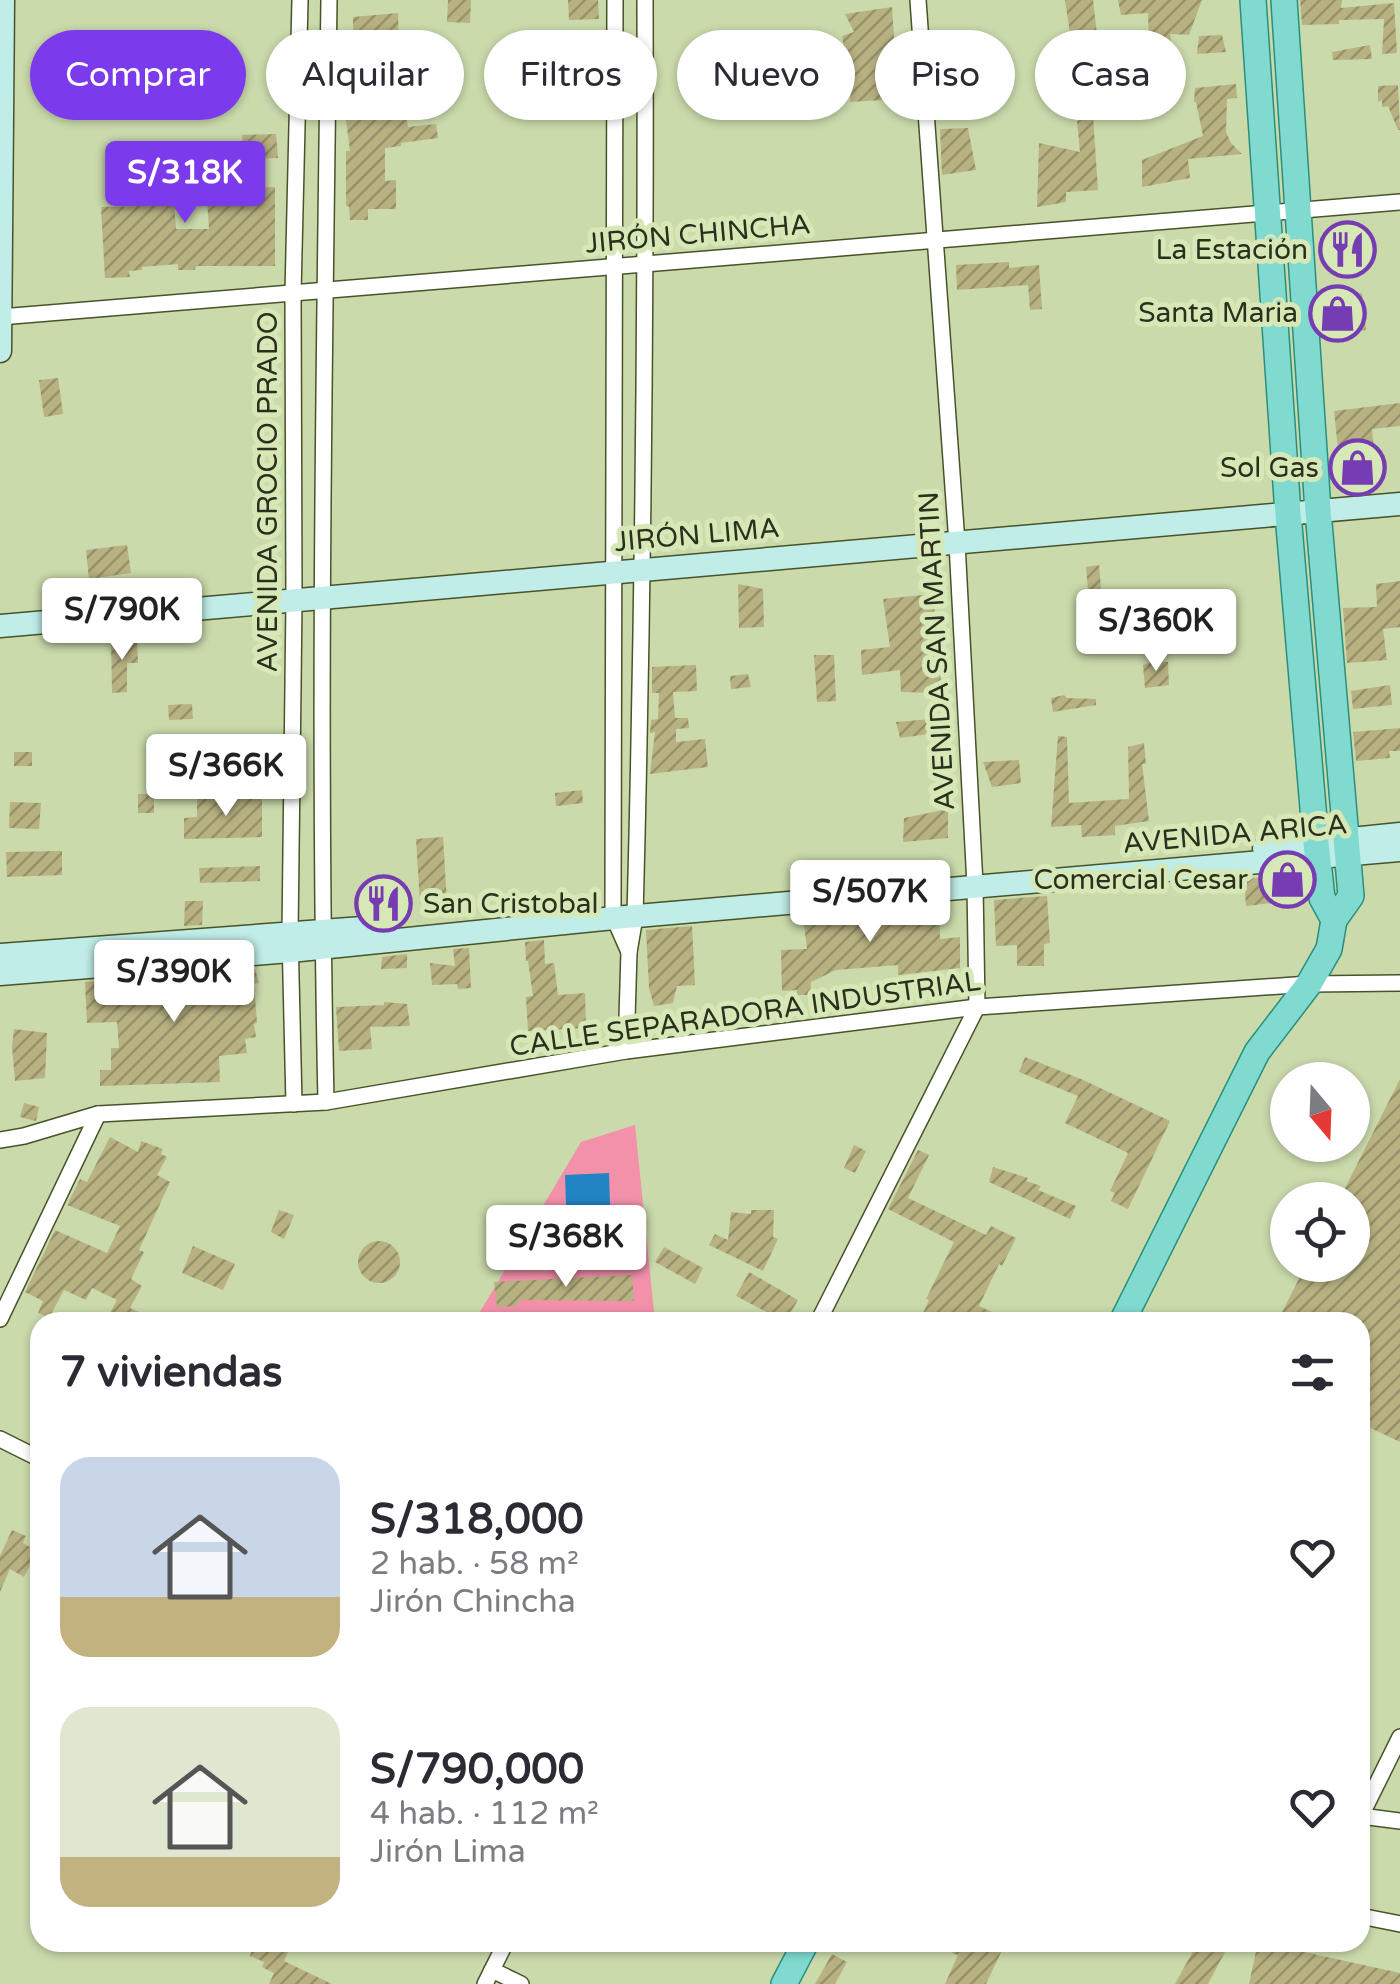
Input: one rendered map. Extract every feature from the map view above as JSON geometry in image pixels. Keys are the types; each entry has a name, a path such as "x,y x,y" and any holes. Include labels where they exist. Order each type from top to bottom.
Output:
{"main road":[{"path":"1253,0 1288,514 1317,851 1322,898 1334,920"},
{"path":"1127,1312 1257,1052 1309,984 1329,949 1334,920 1351,896 1318,511 1284,0"},
{"path":"784,1984 801,1952"}],"street":[{"path":"0,351 3,0"},
{"name":"AVENIDA GROCIO PRADO","path":"294,1104 290,943 293,293 300,0"},
{"name":"AVENIDA GROCIO PRADO","path":"326,1102 322,598 329,0"},
{"path":"615,0 612,573 628,952 626,1051"},
{"path":"624,911 643,570 646,0"},
{"name":"AVENIDA SAN MARTIN","path":"823,1312 977,1007 975,880 957,542 918,0"},
{"name":"JIRÓN CHINCHA","path":"0,317 1400,202"},
{"name":"JIRÓN LIMA","path":"0,626 1400,504"},
{"name":"AVENIDA ARICA","path":"0,974 624,911 1317,851 1400,834"},
{"name":"AVENIDA ARICA","path":"1348,847 1400,850"},
{"name":"AVENIDA ARICA","path":"0,955 290,943"},
{"name":"CALLE SEPARADORA INDUSTRIAL","path":"0,1140 98,1114 326,1102 626,1051 977,1007 1309,984 1400,983"},
{"path":"0,1319 98,1114"},
{"path":"0,1439 30,1454"},
{"path":"1370,1797 1400,1737"},
{"path":"1370,1818 1400,1821"},
{"path":"1370,1918 1400,1924"},
{"path":"501,1952 488,1977 521,1984"}],"shaded area":[{"path":"635,1125 654,1312 480,1312 581,1142"}],"water":[{"path":"609,1173 612,1265 568,1267 565,1175"}],"building":[{"path":"448,0 471,0 470,23 447,22"},
{"path":"568,0 598,0 599,19 569,20"},
{"path":"1065,0 1093,0 1096,30 1070,30"},
{"path":"1118,0 1202,0 1189,35 1186,30 1148,30 1148,13 1121,15"},
{"path":"1300,0 1342,0 1341,8 1394,3 1397,53 1382,54 1384,19 1302,25"},
{"path":"892,7 894,30 875,30 875,100 855,102 855,30 845,14"},
{"path":"398,13 398,30 353,30 353,17"},
{"path":"1222,35 1226,52 1197,54 1199,36"},
{"path":"1370,45 1372,59 1333,60 1332,52"},
{"path":"1236,84 1237,98 1227,99 1226,132 1242,154 1188,159 1190,178 1142,187 1142,160 1203,136 1194,102 1195,88"},
{"path":"1398,85 1400,130 1388,106 1382,107 1382,100 1378,102 1378,86"},
{"path":"346,120 407,120 408,127 436,124 438,138 385,148 385,181 396,180 396,209 368,209 368,220 350,220 346,205 346,151 350,151"},
{"path":"1093,120 1098,190 1066,192 1066,202 1037,207 1039,143 1080,152 1077,121"},
{"path":"968,128 976,170 942,175 940,129"},
{"path":"276,134 278,158 243,159 242,135"},
{"path":"170,146 176,229 209,229 207,200 253,197 253,188 275,187 275,266 196,266 195,270 178,270 178,264 142,267 129,271 130,277 105,278 101,207 139,206 135,149"},
{"name":"La Estación","path":"1370,231 1372,257 1323,261 1322,242 1330,234"},
{"path":"1009,262 1009,268 1039,265 1042,309 1030,310 1028,285 957,290 956,265"},
{"path":"1362,293 1366,330 1330,334 1327,296"},
{"path":"58,378 63,414 44,417 39,380"},
{"path":"1400,403 1400,426 1372,429 1377,482 1351,484 1341,478 1334,411"},
{"path":"127,545 131,573 89,579 86,550"},
{"path":"1099,565 1102,600 1089,601 1086,567"},
{"path":"1400,581 1400,627 1383,629 1387,660 1347,663 1343,608 1377,607 1376,584"},
{"path":"738,584 763,589 764,627 739,628"},
{"path":"933,594 942,693 901,692 900,670 862,675 861,650 890,647 883,599"},
{"path":"111,640 137,640 138,663 127,663 127,692 112,693"},
{"path":"814,655 834,655 836,701 817,702"},
{"path":"1168,662 1169,685 1145,688 1143,665"},
{"path":"696,665 697,691 673,692 675,718 688,718 689,728 676,729 676,742 705,739 708,767 650,774 655,732 650,733 651,720 658,719 659,693 652,693 652,667"},
{"path":"748,674 751,687 731,689 730,676"},
{"path":"1390,685 1392,705 1353,709 1351,691"},
{"path":"1064,695 1096,699 1096,705 1053,712 1051,698"},
{"path":"192,704 193,719 169,720 168,705"},
{"path":"943,718 944,732 900,738 896,722"},
{"path":"1400,728 1400,751 1389,751 1390,758 1356,761 1353,732"},
{"path":"1058,736 1067,737 1069,803 1129,799 1128,747 1144,743 1146,764 1142,764 1149,821 1115,826 1115,835 1082,837 1081,825 1051,827"},
{"path":"14,752 32,752 32,766 14,766"},
{"path":"1019,760 1021,783 992,787 983,762"},
{"path":"582,790 583,803 556,806 555,793"},
{"path":"138,794 154,794 154,813 138,813"},
{"path":"262,797 262,837 184,839 184,818 197,817 197,799"},
{"path":"10,802 41,803 39,829 9,828"},
{"path":"948,809 948,838 903,842 904,818"},
{"path":"443,837 447,902 420,904 416,839"},
{"path":"62,851 62,875 7,877 6,852"},
{"path":"260,866 260,881 200,883 199,868"},
{"path":"1293,874 1298,878 1300,900 1246,906 1244,879"},
{"path":"396,894 397,910 369,912 368,896"},
{"path":"1047,896 1050,943 1044,944 1044,966 1017,966 1017,945 996,946 994,900"},
{"path":"185,901 203,901 202,925 184,926"},
{"path":"939,905 940,939 960,937 960,968 898,975 898,965 836,970 811,982 810,995 797,995 797,990 782,991 781,950 807,949 803,917"},
{"path":"692,926 695,985 677,986 673,1003 654,1006 649,988 646,930"},
{"path":"544,940 545,964 554,963 558,995 585,993 586,1028 528,1031 526,997 533,996 525,942"},
{"path":"469,948 471,988 432,985 430,963 455,966 453,949"},
{"path":"407,954 407,968 381,969 382,957"},
{"path":"255,969 259,983 254,984 256,1037 245,1039 247,1053 219,1056 220,1082 100,1086 100,1070 111,1070 111,1048 119,1048 117,1022 87,1023 85,982"},
{"path":"407,1004 410,1026 370,1027 372,1049 339,1051 336,1007"},
{"path":"14,1029 47,1033 45,1078 15,1081"},
{"path":"1025,1057 1170,1121 1128,1209 1111,1201 1115,1193 1110,1191 1128,1153 1065,1123 1078,1096 1019,1072"},
{"path":"1400,1079 1400,1442 1370,1428 1370,1312 1282,1312 1297,1282 1370,1282 1370,1182 1348,1182 1358,1162 1370,1162 1370,1139"},
{"path":"24,1103 39,1107 36,1121 20,1117"},
{"path":"110,1137 138,1152 141,1141 163,1149 161,1154 167,1157 157,1175 170,1182 139,1250 144,1252 131,1279 142,1286 130,1308 139,1312 111,1312 117,1300 92,1288 86,1300 64,1290 52,1312 38,1312 43,1301 25,1292 55,1230 107,1253 120,1226 67,1205 80,1179 87,1182"},
{"path":"854,1145 866,1151 855,1173 844,1168"},
{"path":"918,1150 929,1155 908,1198 986,1235 991,1226 1016,1238 979,1306 992,1312 924,1312 954,1242 888,1209"},
{"path":"993,1167 1028,1178 1026,1181 1041,1186 1038,1190 1076,1206 1070,1219 989,1182"},
{"path":"279,1210 294,1215 284,1239 271,1232"},
{"path":"751,1210 774,1210 773,1237 778,1239 763,1271 709,1245 715,1234 728,1240 731,1212 751,1214"},
{"path":"379,1241 394,1247 400,1262 394,1277 379,1283 364,1277 358,1262 364,1247"},
{"path":"193,1246 235,1264 223,1290 182,1273"},
{"path":"664,1247 703,1268 695,1284 655,1262"},
{"path":"749,1272 798,1300 791,1312 766,1312 736,1296"},
{"path":"632,1275 634,1301 518,1300 518,1306 497,1307 494,1282"},
{"path":"12,1530 26,1536 23,1543 30,1547 30,1565 24,1577 10,1569 0,1592 0,1556"},
{"path":"251,1952 288,1952 284,1961 332,1984 269,1984 274,1973 262,1967 264,1962 250,1956"},
{"path":"1001,1952 986,1984 945,1984 958,1955 952,1953"},
{"path":"1193,1952 1225,1952 1208,1984 1175,1984"},
{"path":"1256,1952 1304,1952 1400,1973 1400,1984 1249,1984"},
{"path":"832,1954 847,1962 835,1984 815,1984"}],"place":[{"name":"La Estación","path":"1347,250"},
{"name":"Santa Maria","path":"1337,313"},
{"name":"Sol Gas","path":"1358,468"},
{"name":"Comercial Cesar","path":"1287,880"},
{"name":"San Cristobal","path":"384,904"}]}
